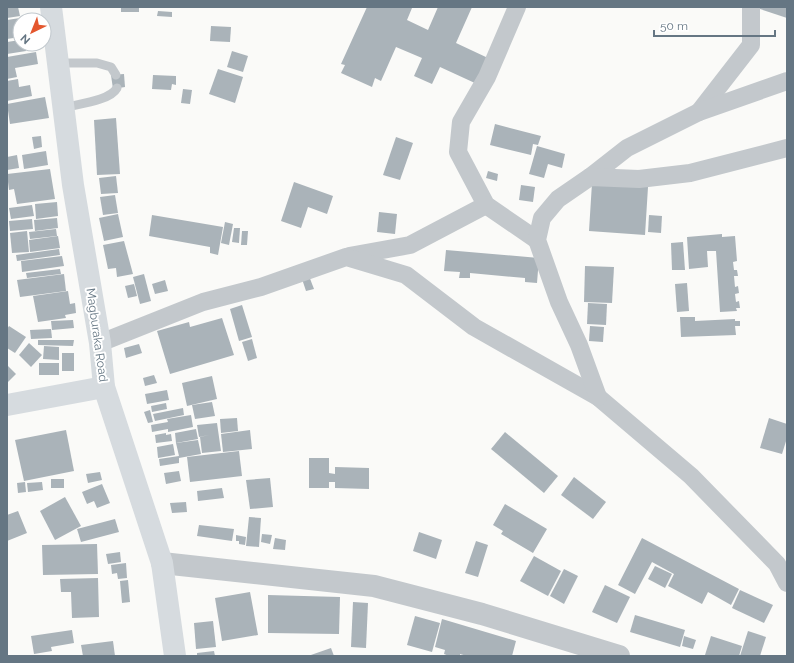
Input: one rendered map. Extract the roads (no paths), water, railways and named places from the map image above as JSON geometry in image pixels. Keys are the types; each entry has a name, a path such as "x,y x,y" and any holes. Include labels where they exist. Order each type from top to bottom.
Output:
{"main road":[{"name":"Magburaka Road","path":"51,7 73,185 100,343 104,387 162,563 175,656"},
{"path":"7,405 104,387"}],"street":[{"path":"518,7 487,78 462,122 458,152 486,205 537,240"},
{"path":"699,112 751,45 751,7"},
{"path":"763,88 787,75"},
{"path":"598,397 579,345 559,302 537,240 542,218 558,199 590,177 627,148 699,112 763,88 787,81"},
{"path":"590,177 638,179 690,173 787,148"},
{"path":"100,343 203,302 261,287 346,257 410,245 486,205"},
{"path":"346,257 406,275 474,327 598,397 691,476 782,564 787,583"},
{"path":"162,563 374,586 482,614 619,656"}],"lane":[{"path":"58,63 97,62 111,67 116,75"},
{"path":"63,108 107,97 115,92 117,88"}]}
